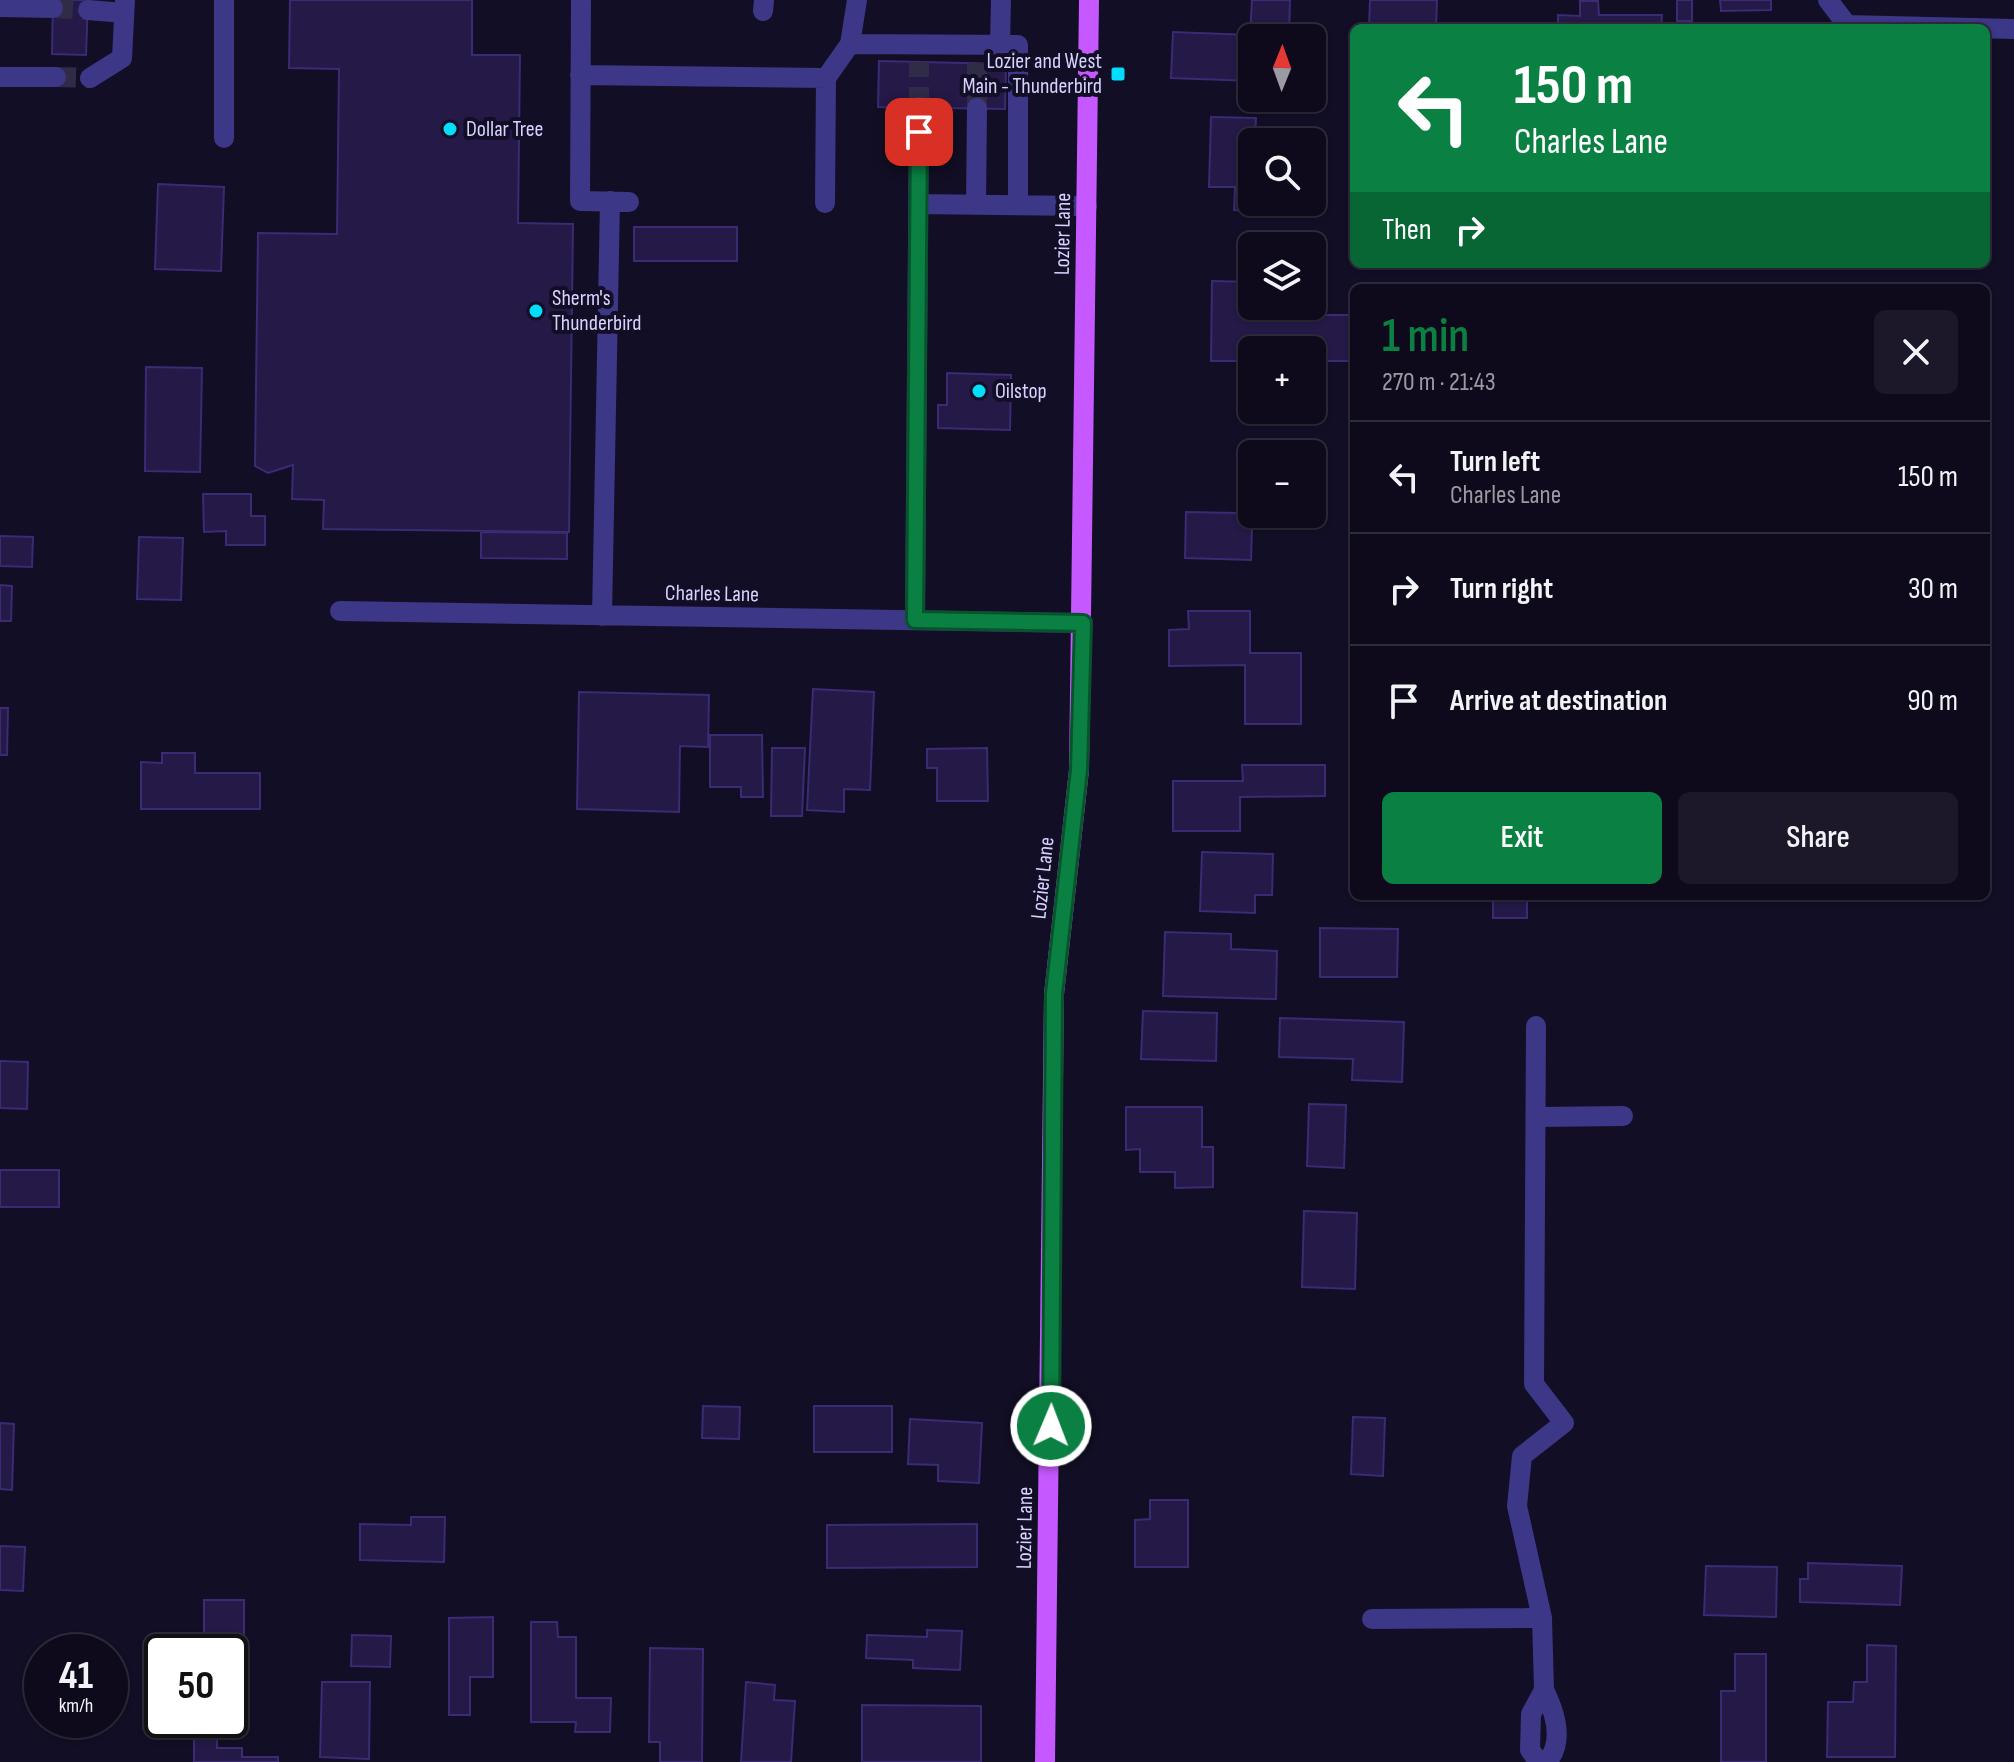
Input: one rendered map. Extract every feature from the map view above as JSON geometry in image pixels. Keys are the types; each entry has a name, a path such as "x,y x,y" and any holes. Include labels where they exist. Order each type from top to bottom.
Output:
{"main road":[{"name":"Lozier Lane","path":"1045,1762 1054,994 1079,770 1089,0"}],"street":[{"path":"224,0 224,138"},
{"path":"581,0 580,201 620,202 602,616"},
{"path":"825,203 826,78 850,44 857,0"},
{"path":"1000,45 1001,0"},
{"path":"1828,0 1846,24"},
{"path":"88,10 124,6 122,58 90,78"},
{"path":"0,7 53,8"},
{"path":"1990,28 2014,29"},
{"path":"850,44 919,53 977,54 1000,45 1018,45 1018,205"},
{"path":"580,75 826,78"},
{"path":"0,77 56,77"},
{"path":"915,620 919,107"},
{"path":"976,205 977,108"},
{"path":"918,204 1087,206"},
{"name":"Charles Lane","path":"340,611 1083,623"},
{"path":"1536,1026 1534,1384 1564,1423 1522,1456 1517,1506 1542,1618 1544,1690 1556,1714 1555,1752 1547,1762"},
{"path":"1537,1117 1623,1116"},
{"path":"1372,1619 1542,1618"},
{"path":"1539,1762 1530,1750 1531,1714 1544,1690"}],"building":[{"path":"53,0 88,0 86,55 52,54"},
{"path":"290,0 472,0 472,55 520,55 518,223 573,224 569,532 323,529 324,500 292,499 293,465 268,473 255,466 258,233 337,234 339,69 289,68"},
{"path":"1252,0 1290,0 1289,24 1251,24"},
{"path":"1370,0 1437,0 1436,24 1369,24"},
{"path":"1677,0 1692,0 1692,21 1677,21"},
{"path":"1720,0 1771,0 1771,10 1721,11"},
{"path":"1580,1 1598,1 1599,15 1662,15 1661,24 1558,24 1558,15 1580,16"},
{"path":"1173,32 1238,35 1238,80 1171,78"},
{"path":"879,61 1006,64 1005,109 878,107"},
{"path":"1211,117 1256,118 1256,128 1238,128 1238,210 1234,210 1235,187 1209,187"},
{"path":"158,184 224,187 221,271 155,269"},
{"path":"634,227 737,227 737,261 634,261"},
{"path":"1212,281 1238,282 1238,320 1326,320 1326,315 1350,315 1350,361 1326,361 1326,336 1238,336 1238,361 1211,361"},
{"path":"146,367 202,368 200,472 145,471"},
{"name":"Oilstop","path":"947,373 1011,375 1010,430 938,428 938,405 947,405"},
{"path":"203,494 251,494 251,516 265,516 265,545 226,545 226,531 204,532"},
{"path":"1186,512 1238,513 1238,528 1252,528 1251,560 1185,558"},
{"path":"481,532 567,533 567,559 481,558"},
{"path":"0,536 33,537 32,567 0,566"},
{"path":"139,537 183,538 181,600 137,599"},
{"path":"0,585 12,586 11,621 0,621"},
{"path":"1188,611 1250,611 1250,653 1301,653 1301,724 1245,724 1245,665 1169,666 1169,630 1189,629"},
{"path":"813,689 874,692 870,790 844,789 844,812 807,810"},
{"path":"579,692 709,695 708,747 680,746 679,812 577,809"},
{"path":"0,708 8,708 7,755 0,755"},
{"path":"710,735 762,735 763,797 741,797 741,787 710,787"},
{"path":"772,748 805,748 802,816 771,816"},
{"path":"987,748 988,801 937,801 937,768 927,768 927,749"},
{"path":"162,753 195,753 195,773 260,773 260,809 141,809 141,762 162,763"},
{"path":"1242,765 1325,765 1325,796 1240,797 1240,831 1173,831 1173,781 1243,781"},
{"path":"1202,852 1273,854 1272,895 1255,895 1255,913 1200,911"},
{"path":"1493,900 1527,900 1527,918 1493,918"},
{"path":"1320,928 1398,929 1397,977 1320,977"},
{"path":"1165,932 1231,934 1231,949 1277,951 1276,999 1163,996"},
{"path":"1143,1011 1217,1013 1216,1061 1141,1059"},
{"path":"1280,1018 1404,1022 1402,1082 1352,1080 1353,1059 1279,1057"},
{"path":"0,1061 28,1062 27,1109 0,1108"},
{"path":"1309,1104 1346,1105 1344,1168 1307,1166"},
{"path":"1126,1107 1202,1107 1202,1147 1213,1147 1213,1187 1175,1188 1175,1172 1140,1172 1140,1149 1126,1150"},
{"path":"0,1170 59,1170 59,1207 0,1207"},
{"path":"1304,1211 1357,1213 1355,1289 1302,1287"},
{"path":"703,1406 740,1407 739,1439 702,1438"},
{"path":"814,1406 892,1406 892,1452 814,1452"},
{"path":"1353,1417 1385,1418 1383,1476 1351,1474"},
{"path":"910,1419 982,1423 979,1483 938,1481 938,1465 908,1464"},
{"path":"0,1423 14,1424 12,1490 0,1489"},
{"path":"1150,1500 1188,1500 1188,1567 1135,1567 1135,1520 1150,1519"},
{"path":"411,1517 445,1517 444,1562 360,1560 360,1524 411,1525"},
{"path":"977,1524 977,1567 827,1568 827,1525"},
{"path":"0,1546 25,1547 23,1591 0,1590"},
{"path":"1808,1563 1902,1566 1900,1605 1800,1602 1800,1579 1808,1579"},
{"path":"1706,1566 1777,1567 1776,1617 1704,1615"},
{"path":"204,1600 244,1600 244,1634 204,1634"},
{"path":"493,1617 493,1677 470,1677 470,1715 449,1715 449,1618"},
{"path":"531,1622 557,1622 558,1637 576,1637 576,1698 611,1698 610,1732 575,1732 576,1722 531,1722"},
{"path":"927,1630 962,1631 960,1670 913,1668 913,1660 866,1658 867,1635 927,1637"},
{"path":"352,1635 391,1636 390,1667 351,1666"},
{"path":"1867,1645 1896,1646 1895,1757 1827,1757 1828,1702 1853,1702 1854,1682 1867,1682"},
{"path":"650,1648 703,1649 702,1762 660,1762 660,1742 649,1742"},
{"path":"1735,1654 1766,1654 1766,1762 1721,1762 1721,1691 1735,1691"},
{"path":"322,1682 370,1682 369,1759 320,1757"},
{"path":"746,1682 775,1685 774,1700 795,1701 791,1762 741,1762"},
{"path":"862,1705 981,1706 981,1762 862,1762"},
{"path":"194,1738 217,1738 217,1748 242,1748 242,1757 278,1757 278,1762 194,1762"}],"tunnel":[{"path":"53,8 88,10"},
{"path":"919,62 919,107"},
{"path":"977,63 977,108"},
{"path":"56,77 90,78"}],"place":[{"name":"Lozier and West Main - Thunderbird","path":"1118,74"},
{"name":"Dollar Tree","path":"450,129"},
{"name":"Sherm's Thunderbird","path":"536,311"},
{"name":"Oilstop","path":"979,391"}],"route":[{"path":"919,132 915,620 1083,623 1079,770 1054,994 1051,1426"}]}
